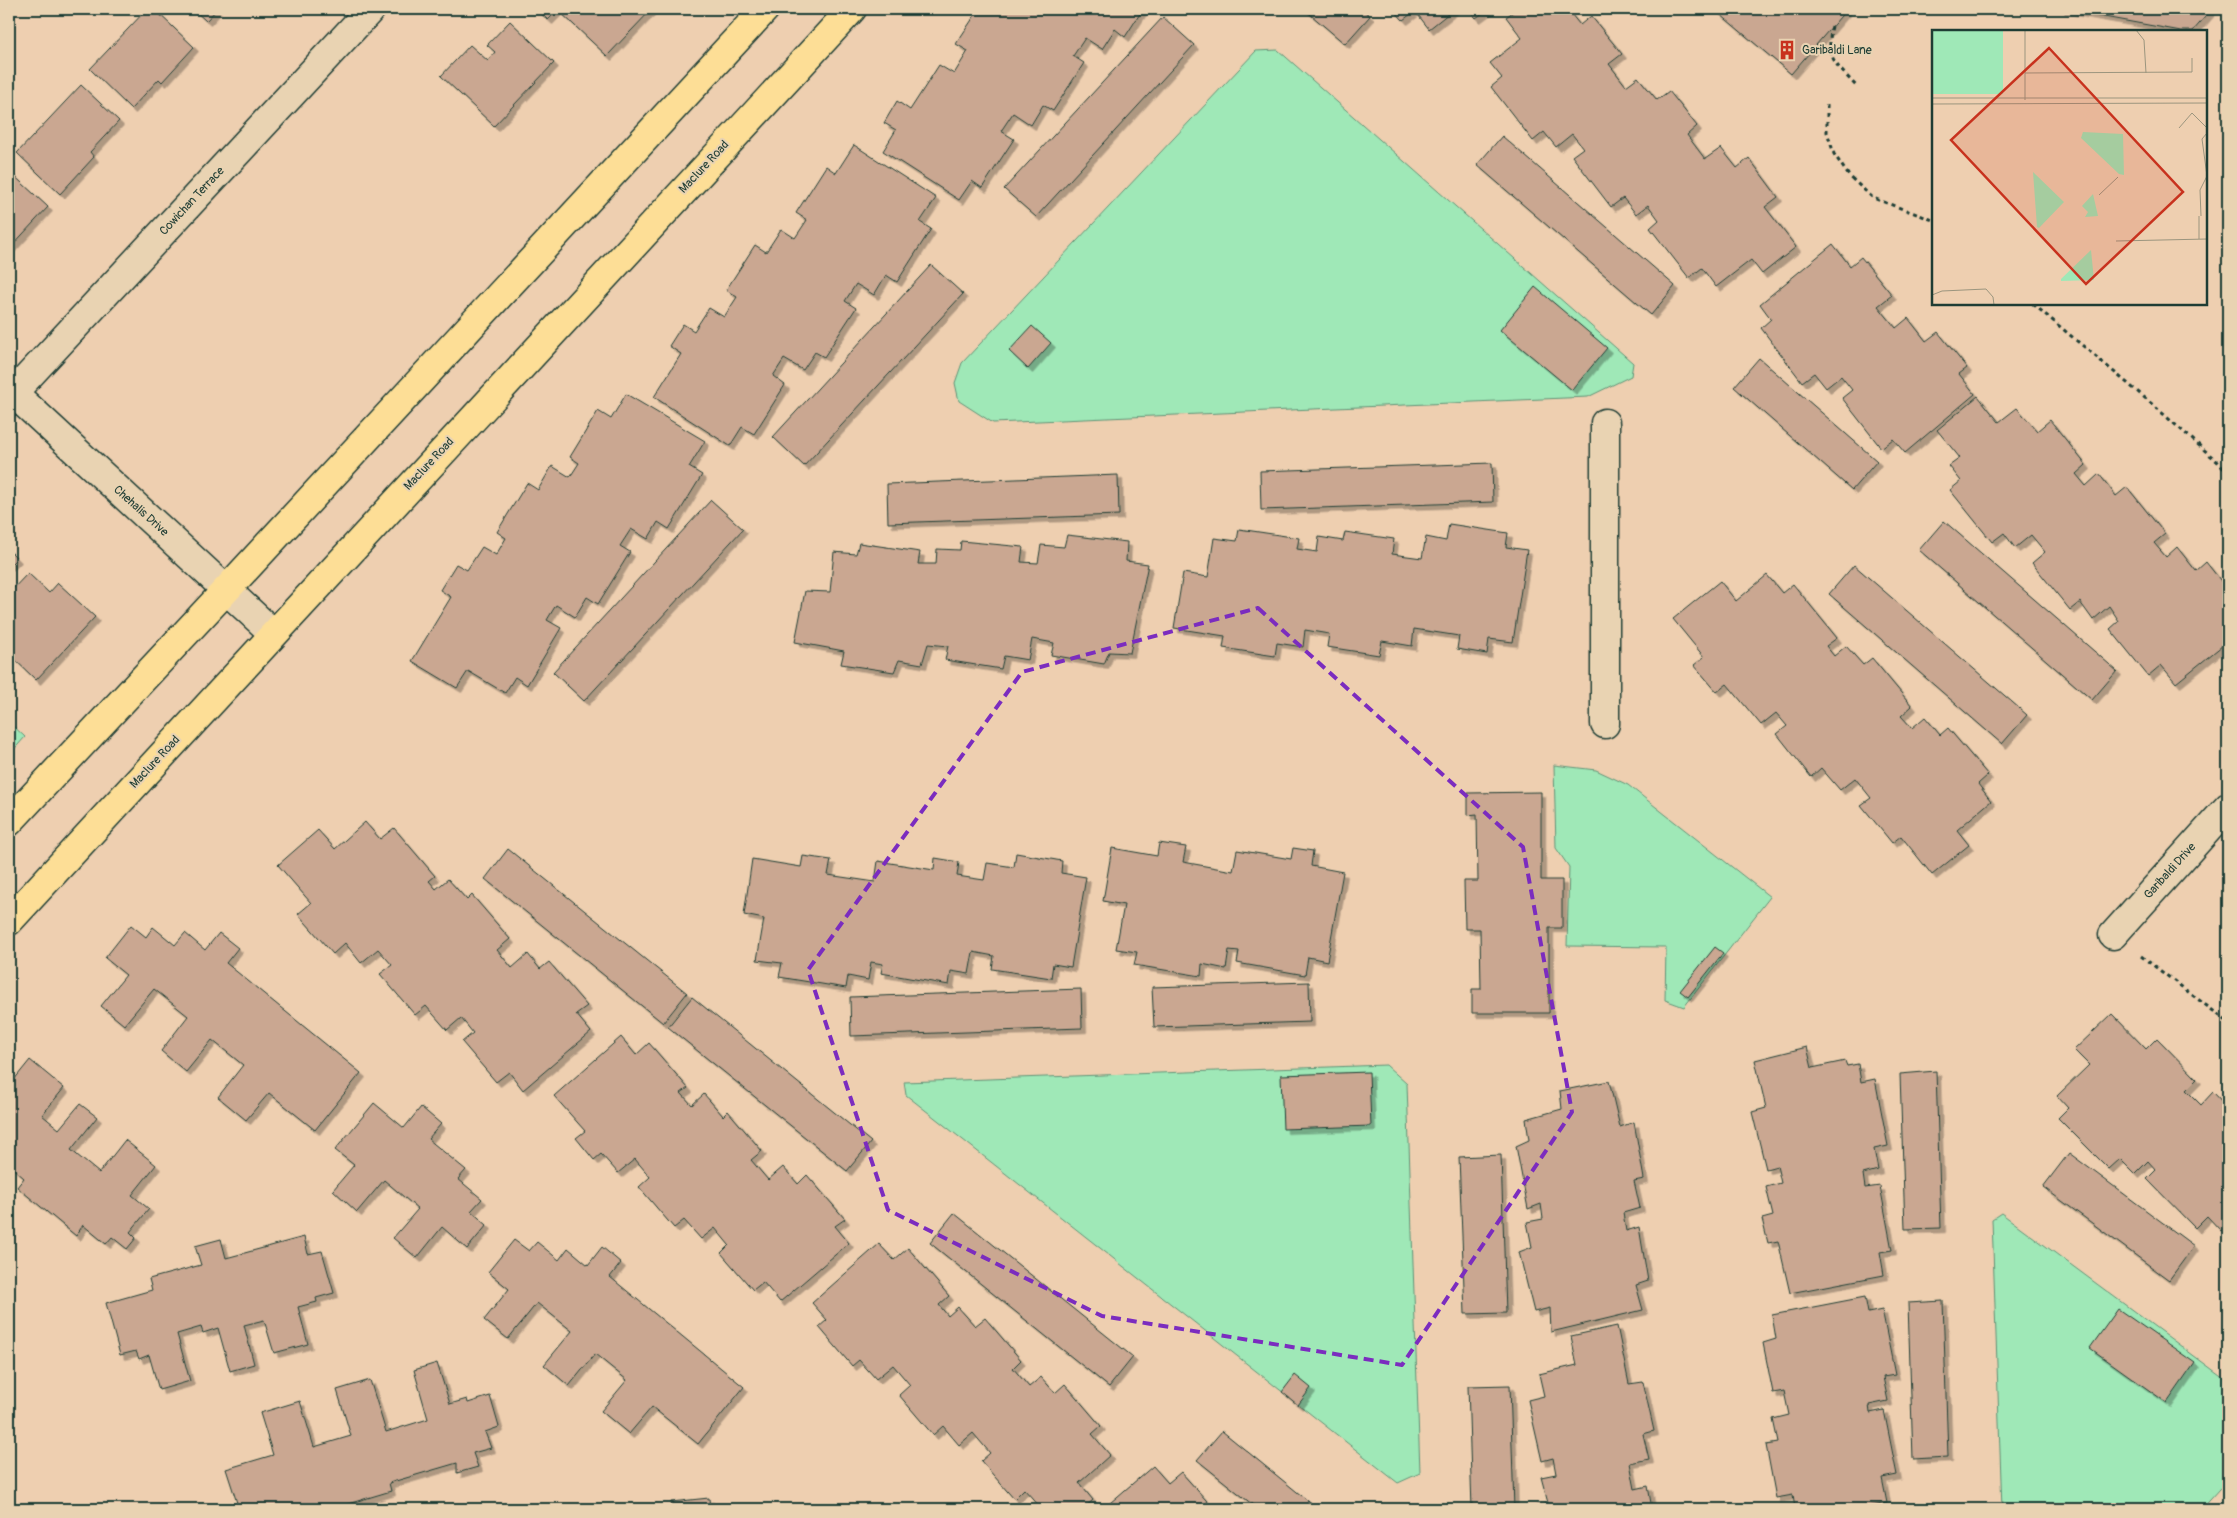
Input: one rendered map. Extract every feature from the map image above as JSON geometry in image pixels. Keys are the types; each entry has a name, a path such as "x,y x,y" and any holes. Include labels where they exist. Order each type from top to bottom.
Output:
{"main road":[{"path":"9,822 765,9"},
{"name":"Maclure Road","path":"9,921 273,633 852,9"}],"street":[{"name":"Cowichan Terrace","path":"11,391 371,9"},
{"name":"Chehalis Drive","path":"11,391 273,633"},
{"path":"1605,724 1606,423"},
{"name":"Garibaldi Drive","path":"2112,935 2228,807"}],"path":[{"path":"1832,26 1828,44 1833,62 1857,87"},
{"path":"1827,105 1827,132 1834,154 1849,176 1873,198 1932,220"},
{"path":"2034,305 2145,398 2228,474"},
{"path":"2112,935 2228,1022"}],"highlighted area":[{"path":"1258,608 1523,847 1572,1112 1402,1365 1102,1316 888,1210 808,970 1022,672"}],"green space":[{"path":"1278,50 1633,363 1631,376 1588,397 993,423 959,401 955,383 962,363 1256,51"},
{"path":"9,722 25,737 9,755"},
{"path":"1554,765 1596,770 1628,785 1770,897 1684,1007 1665,1000 1666,947 1567,946 1569,867 1556,848"},
{"path":"1386,1065 1407,1084 1420,1473 1398,1483 906,1095 904,1082"},
{"path":"2001,1213 2228,1381 2228,1479 2201,1509 2002,1509 1992,1219"}],"building":[{"path":"147,9 154,9 194,47 162,82 159,79 131,109 90,69"},
{"path":"193,9 217,9 206,21"},
{"path":"536,9 652,9 607,56 558,10 548,20"},
{"path":"979,9 1143,9 1125,37 1115,29 1102,49 1085,38 1073,56 1084,63 1053,111 1043,105 1031,125 1013,113 1001,131 1014,139 982,188 972,181 959,200 883,151 896,130 884,123 897,101 910,110 939,65 954,74 968,51 956,44"},
{"path":"1304,9 1362,9 1370,16 1345,44"},
{"path":"1393,9 1454,9 1429,29 1415,11 1403,20"},
{"path":"1468,9 1488,9 1476,18"},
{"path":"1517,9 1567,9 1580,25 1591,16 1622,54 1609,64 1626,86 1638,77 1657,100 1669,91 1697,126 1687,135 1705,159 1721,148 1737,168 1749,158 1778,197 1765,207 1796,247 1762,274 1751,260 1716,287 1702,268 1689,278 1650,228 1659,220 1648,205 1636,214 1623,198 1611,207 1572,156 1583,148 1572,134 1556,147 1544,132 1533,141 1491,87 1502,78 1490,63 1522,38 1506,17"},
{"name":"Garibaldi Lane","path":"1714,9 1847,9 1791,74"},
{"path":"2060,9 2212,9 2194,30 2176,30"},
{"path":"1163,17 1194,45 1036,217 1004,189"},
{"path":"510,21 554,63 494,126 441,76 470,45 488,61 495,52 487,45"},
{"path":"81,85 119,121 90,152 94,157 60,194 17,153"},
{"path":"1502,136 1675,286 1651,315 1477,165"},
{"path":"854,145 936,198 920,222 931,229 897,282 886,275 874,295 856,284 845,301 856,308 824,357 815,352 803,370 784,359 773,376 785,385 754,434 742,427 730,446 654,397 681,354 669,346 683,324 694,331 709,308 724,317 737,297 726,290 755,245 766,252 781,229 795,238 807,220 796,213 826,166 836,173"},
{"path":"9,171 48,207 9,249"},
{"path":"1833,244 1850,266 1861,257 1892,295 1878,306 1896,328 1908,318 1926,341 1938,332 1967,368 1959,374 1975,394 1905,453 1893,439 1881,448 1842,398 1852,390 1841,376 1826,388 1814,373 1802,382 1761,328 1771,319 1760,304"},
{"path":"931,265 963,294 804,466 773,437"},
{"path":"1535,287 1607,348 1572,390 1500,330"},
{"path":"1032,326 1051,343 1028,369 1009,351"},
{"path":"1759,358 1877,461 1852,490 1734,387"},
{"path":"626,394 705,441 689,467 702,475 669,529 658,522 648,539 631,529 620,546 630,552 598,604 587,597 575,617 556,605 547,620 561,628 527,685 515,677 505,693 468,671 457,688 412,661 451,597 440,590 456,564 467,570 482,547 496,555 506,538 497,532 527,483 538,490 552,466 570,477 579,463 570,457 598,411 611,419"},
{"path":"1978,396 1999,422 2017,408 2037,431 2050,420 2086,465 2076,474 2086,486 2099,474 2116,496 2127,487 2165,534 2154,543 2166,557 2177,547 2196,571 2206,562 2228,590 2228,608 2226,610 2228,612 2228,641 2176,683 2161,665 2148,676 2110,629 2119,621 2109,606 2093,620 2080,602 2070,610 2032,563 2045,552 2031,535 2015,548 2004,533 1992,542 1950,490 1961,481 1949,466 1960,458 1937,430"},
{"path":"1492,463 1493,502 1261,510 1260,471"},
{"path":"1118,475 1119,515 888,523 887,484"},
{"path":"711,500 743,529 584,701 553,672"},
{"path":"1944,521 2117,671 2092,700 1919,550"},
{"path":"1449,524 1508,533 1506,547 1527,550 1513,642 1489,639 1487,654 1457,649 1459,636 1414,629 1412,646 1382,641 1379,655 1327,647 1329,634 1305,630 1303,647 1277,643 1275,656 1223,648 1225,636 1174,628 1183,573 1208,577 1214,538 1237,541 1239,529 1299,538 1297,549 1317,552 1319,537 1343,541 1345,532 1394,539 1392,554 1422,558 1426,537 1446,541"},
{"path":"1067,535 1127,542 1126,561 1148,564 1130,653 1109,652 1104,664 1051,655 1054,643 1032,639 1028,660 1004,656 1001,669 945,660 948,646 928,644 922,664 899,660 894,672 841,664 844,651 795,642 805,591 830,592 834,552 856,554 859,543 920,552 918,564 936,564 937,549 960,550 961,541 1023,547 1021,562 1038,563 1041,545 1064,547"},
{"path":"9,550 17,558 9,566"},
{"path":"1854,565 2027,715 2002,744 1829,594"},
{"path":"28,573 49,593 58,583 95,617 36,680 9,654 9,593"},
{"path":"1767,575 1782,593 1793,584 1837,638 1826,646 1834,656 1846,646 1863,665 1872,658 1912,706 1901,716 1912,728 1925,717 1940,735 1948,728 1988,775 1978,784 1991,801 1957,830 1969,845 1932,875 1901,836 1892,843 1861,805 1871,798 1855,778 1840,790 1821,768 1811,777 1777,734 1787,726 1776,713 1761,725 1727,684 1717,692 1694,665 1704,657 1673,619 1720,581 1736,601"},
{"path":"1541,792 1541,880 1562,880 1562,928 1549,928 1549,1013 1472,1013 1472,989 1481,989 1480,929 1465,929 1464,881 1478,881 1477,814 1468,815 1468,793"},
{"path":"365,822 380,839 394,828 435,876 429,881 436,889 448,879 467,900 472,895 510,939 497,950 512,968 528,954 540,969 549,962 587,1006 576,1014 591,1032 523,1090 509,1072 496,1082 462,1042 473,1033 461,1018 447,1030 426,1006 415,1015 380,974 392,965 378,949 361,963 345,943 333,954 298,914 311,903 278,865 318,830 335,849"},
{"path":"1159,843 1186,847 1183,862 1233,871 1237,850 1291,859 1293,848 1313,851 1311,866 1343,872 1327,961 1308,957 1305,975 1237,963 1239,951 1229,950 1226,969 1202,964 1201,976 1134,965 1137,952 1116,949 1124,905 1103,901 1112,848 1157,856"},
{"path":"508,849 687,993 663,1023 485,879"},
{"path":"1016,853 1062,861 1061,873 1086,877 1071,967 1053,964 1051,978 992,969 994,956 973,952 969,974 951,971 949,985 881,973 883,964 871,962 868,980 848,976 846,988 779,977 782,963 757,960 764,919 744,915 752,859 801,867 803,856 831,860 828,875 875,882 878,861 934,870 935,858 959,862 957,876 984,880 987,863 1014,867"},
{"path":"131,925 146,937 153,927 175,945 185,933 205,950 219,933 238,948 226,963 361,1073 315,1130 269,1093 246,1120 218,1097 243,1065 212,1040 186,1072 161,1051 188,1016 154,989 124,1025 101,1006 126,975 105,958"},
{"path":"1715,947 1723,953 1688,997 1680,991"},
{"path":"1309,982 1310,1022 1154,1027 1152,987"},
{"path":"1081,989 1082,1028 851,1036 850,997"},
{"path":"692,997 871,1142 847,1171 668,1027"},
{"path":"2112,1014 2146,1049 2157,1038 2197,1079 2186,1090 2201,1105 2213,1092 2228,1108 2228,1224 2221,1231 2207,1216 2195,1228 2147,1179 2156,1170 2148,1161 2135,1174 2120,1159 2109,1169 2058,1118 2068,1108 2057,1096 2089,1065 2074,1050"},
{"path":"621,1037 636,1055 649,1043 688,1088 681,1093 692,1105 704,1094 723,1116 728,1111 762,1151 751,1160 768,1180 783,1167 798,1184 807,1175 845,1219 835,1226 849,1243 780,1302 763,1282 753,1290 721,1253 729,1245 715,1228 701,1239 684,1220 674,1228 639,1187 650,1177 635,1159 618,1173 601,1154 594,1160 576,1138 585,1131 554,1096"},
{"path":"1807,1047 1812,1068 1845,1061 1847,1066 1858,1064 1861,1082 1875,1079 1888,1146 1874,1149 1878,1170 1863,1174 1865,1188 1880,1186 1892,1250 1880,1252 1884,1275 1790,1293 1778,1241 1768,1243 1762,1219 1773,1216 1766,1187 1781,1183 1777,1166 1766,1169 1752,1112 1766,1108 1755,1060"},
{"path":"30,1060 64,1088 42,1115 59,1129 80,1104 97,1117 71,1150 99,1173 125,1140 156,1165 132,1195 149,1209 130,1232 136,1238 127,1249 112,1237 106,1244 83,1225 76,1236 17,1187 24,1178 9,1165 9,1086"},
{"path":"1936,1071 1941,1228 1905,1229 1900,1074"},
{"path":"1369,1072 1371,1126 1283,1129 1281,1075"},
{"path":"1609,1081 1620,1127 1634,1122 1644,1179 1634,1181 1640,1208 1623,1213 1626,1231 1639,1227 1648,1281 1636,1285 1643,1310 1551,1332 1550,1308 1534,1312 1519,1252 1532,1247 1527,1222 1543,1219 1541,1204 1528,1209 1516,1146 1529,1140 1526,1119 1562,1109 1560,1091"},
{"path":"374,1103 404,1128 421,1107 441,1124 428,1139 466,1170 458,1179 482,1199 471,1211 487,1225 467,1249 442,1227 417,1258 393,1238 418,1209 384,1180 357,1212 333,1190 354,1165 335,1150"},
{"path":"2069,1153 2194,1246 2169,1280 2043,1187"},
{"path":"1501,1155 1506,1313 1465,1314 1459,1157"},
{"path":"954,1213 1133,1357 1109,1387 930,1243"},
{"path":"304,1237 308,1254 322,1251 334,1293 316,1298 317,1302 298,1307 308,1344 274,1353 264,1320 244,1325 254,1364 230,1371 218,1328 203,1333 201,1327 177,1334 190,1381 159,1390 149,1355 139,1359 136,1351 120,1355 106,1303 152,1290 149,1279 201,1265 195,1246 221,1239 226,1258"},
{"path":"514,1240 529,1251 537,1242 559,1260 568,1248 588,1265 602,1247 621,1263 610,1277 744,1387 698,1444 652,1407 629,1434 601,1411 627,1380 595,1354 569,1386 544,1365 572,1331 537,1303 508,1339 484,1320 509,1289 488,1272"},
{"path":"879,1244 894,1260 908,1248 949,1296 939,1305 948,1316 958,1307 975,1326 985,1318 1021,1360 1013,1368 1029,1387 1041,1377 1055,1393 1065,1384 1101,1426 1092,1434 1110,1455 1079,1483 1093,1500 1083,1509 1042,1509 1024,1489 1014,1499 981,1461 990,1453 973,1433 959,1445 943,1426 933,1435 899,1395 910,1385 893,1365 876,1379 859,1360 852,1366 819,1327 827,1320 812,1303"},
{"path":"1865,1297 1868,1313 1882,1310 1895,1375 1883,1377 1888,1401 1869,1405 1870,1413 1884,1410 1897,1475 1882,1478 1887,1503 1857,1509 1795,1509 1793,1495 1776,1498 1766,1445 1778,1443 1773,1419 1789,1415 1784,1391 1773,1393 1763,1343 1776,1339 1772,1315"},
{"path":"1943,1301 1948,1457 1913,1459 1908,1303"},
{"path":"2118,1309 2195,1363 2167,1403 2090,1348"},
{"path":"1617,1326 1629,1384 1643,1382 1654,1431 1643,1434 1649,1459 1630,1463 1635,1489 1648,1486 1652,1509 1534,1509 1533,1507 1548,1503 1541,1477 1556,1474 1553,1458 1542,1461 1528,1400 1544,1396 1539,1374 1577,1365 1571,1336"},
{"path":"437,1363 450,1404 467,1399 468,1403 490,1396 499,1427 485,1432 491,1448 473,1453 478,1467 457,1473 457,1463 389,1483 391,1491 331,1509 239,1509 226,1469 273,1455 260,1413 300,1401 314,1447 351,1436 337,1390 370,1380 386,1432 428,1419 414,1370"},
{"path":"1295,1375 1311,1388 1298,1405 1282,1392"},
{"path":"1510,1385 1514,1509 1472,1509 1468,1386"},
{"path":"1222,1431 1318,1509 1258,1509 1197,1460"},
{"path":"1153,1466 1168,1483 1181,1472 1214,1509 1103,1509"},
{"path":"709,1498 710,1509 672,1509 671,1502"}],"place":[{"name":"Garibaldi Lane","path":"1787,50"}]}
